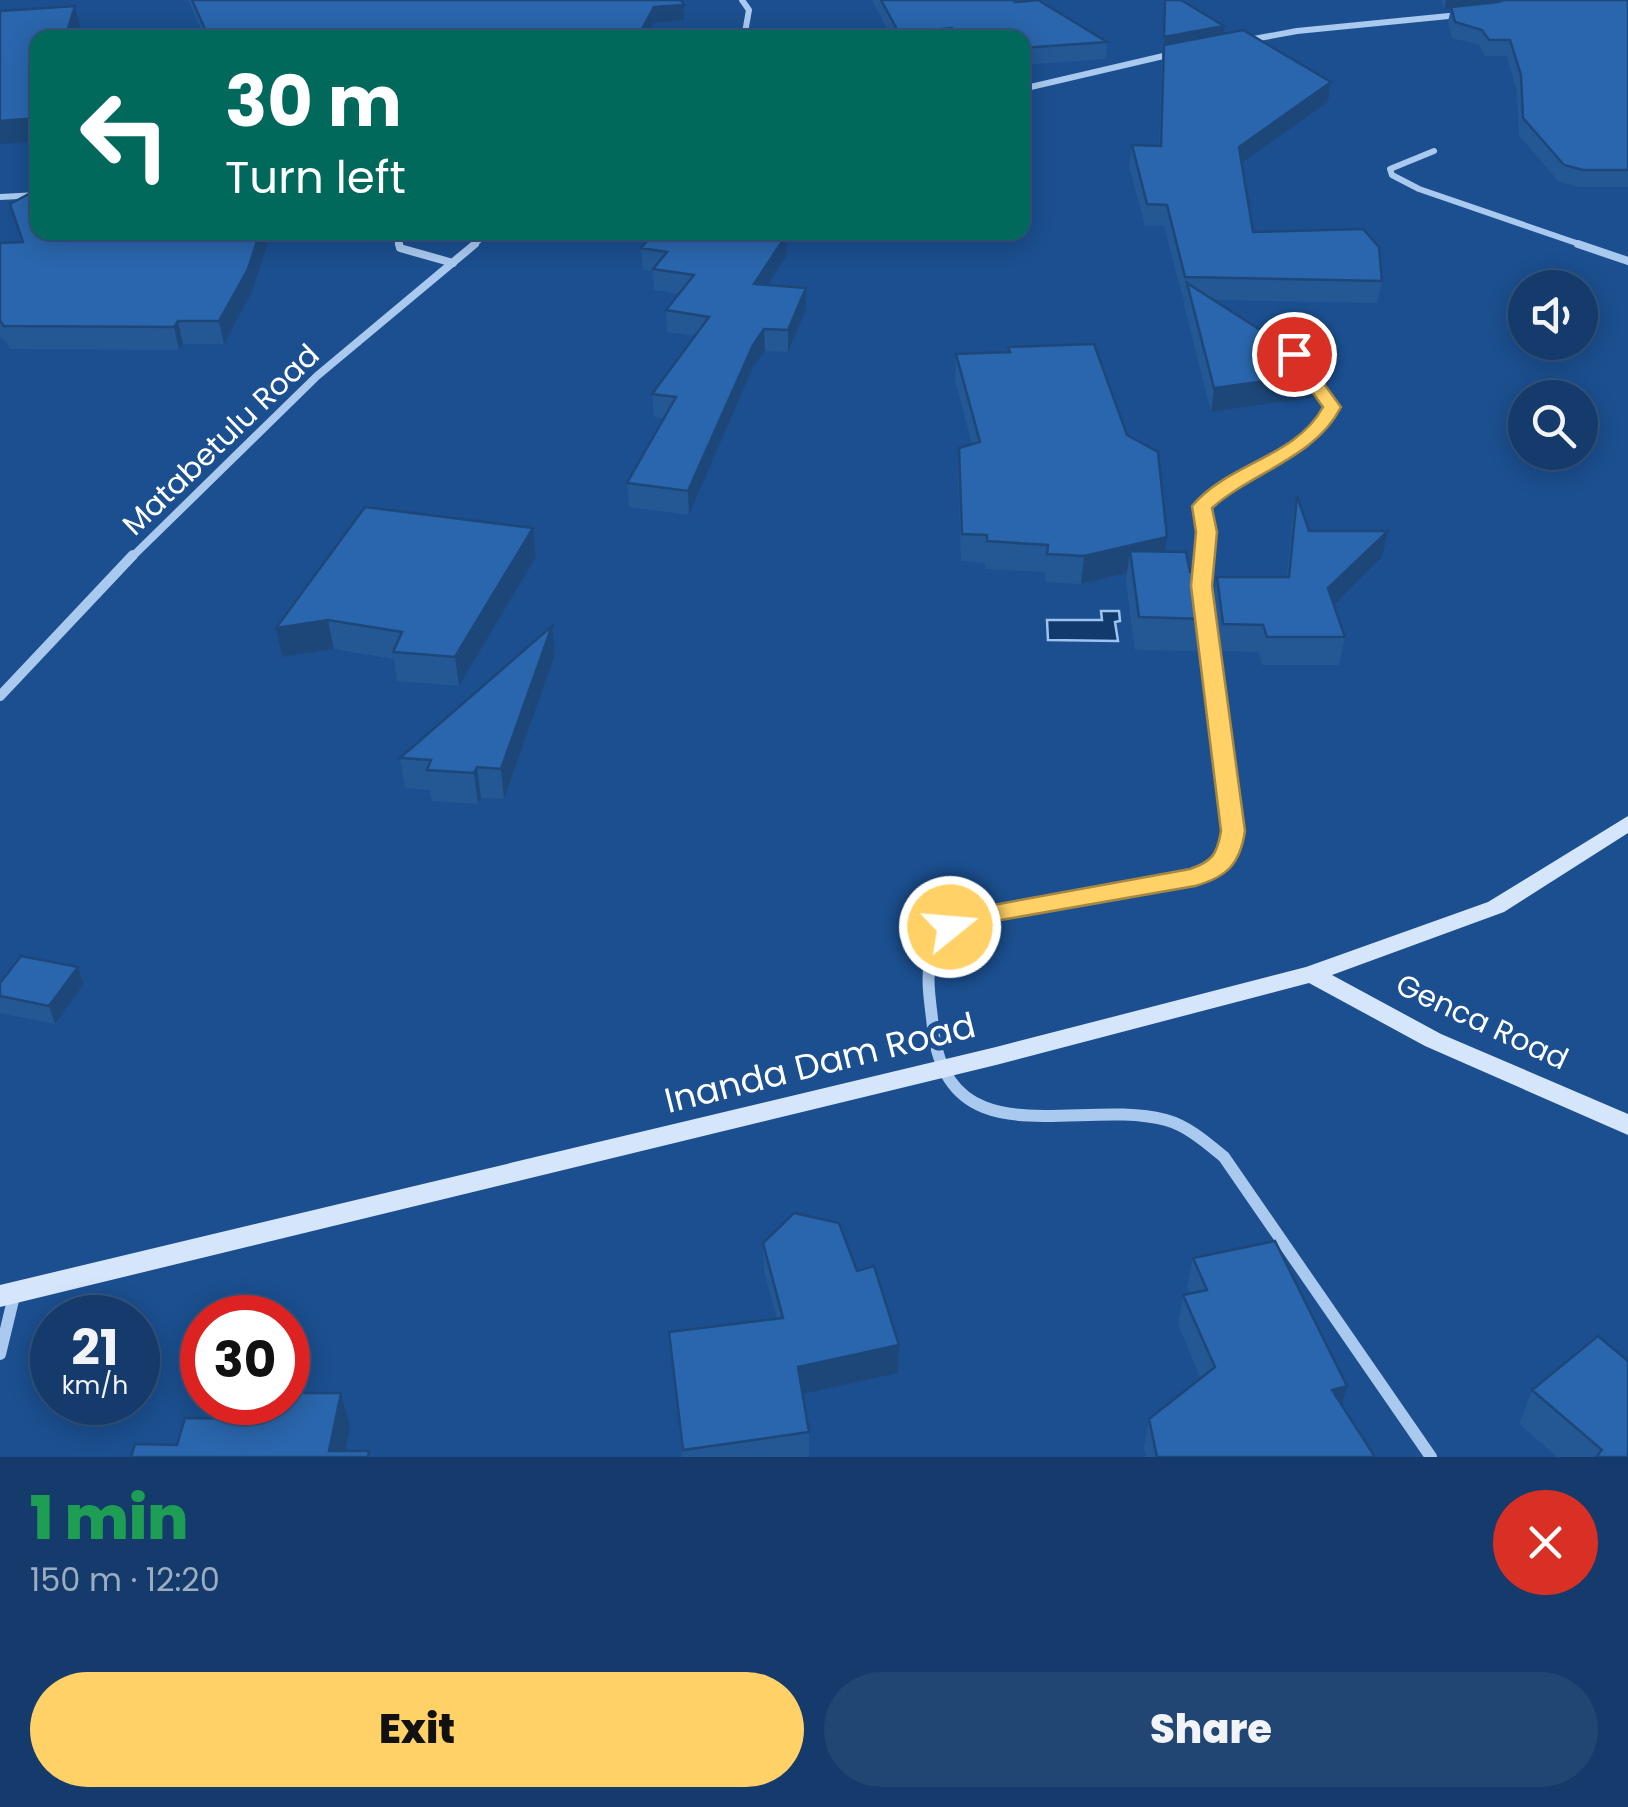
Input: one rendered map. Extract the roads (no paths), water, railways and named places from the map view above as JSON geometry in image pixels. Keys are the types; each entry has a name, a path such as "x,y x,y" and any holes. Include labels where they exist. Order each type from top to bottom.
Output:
{"street":[{"path":"742,0 749,10 745,30"},
{"path":"1236,42 1297,31 1464,14"},
{"path":"1030,88 1183,52"},
{"path":"1434,151 1397,163 1390,169 1392,175 1419,190 1628,261"},
{"path":"0,197 30,195"},
{"path":"397,240 400,248 453,263"},
{"name":"Matabetulu Road","path":"0,696 146,542 317,376 480,240"},
{"path":"1303,368 1332,407 1318,431 1281,456 1231,481 1202,506 1206,532 1202,586 1233,831 1229,854 1218,868 1195,877 980,915 950,927 933,946 927,968 941,1070 952,1087 990,1110 1029,1116 1126,1113 1166,1120 1192,1131 1224,1157 1431,1457"},
{"name":"Inanda Dam Road","path":"7,1294 941,1070 1311,974 1496,907 1628,823"},
{"name":"Genca Road","path":"1311,974 1433,1040 1628,1124"},
{"path":"0,1354 7,1294"}],"water":[{"path":"1101,611 1119,611 1120,621 1115,622 1118,641 1048,640 1047,620 1102,620"}]}
